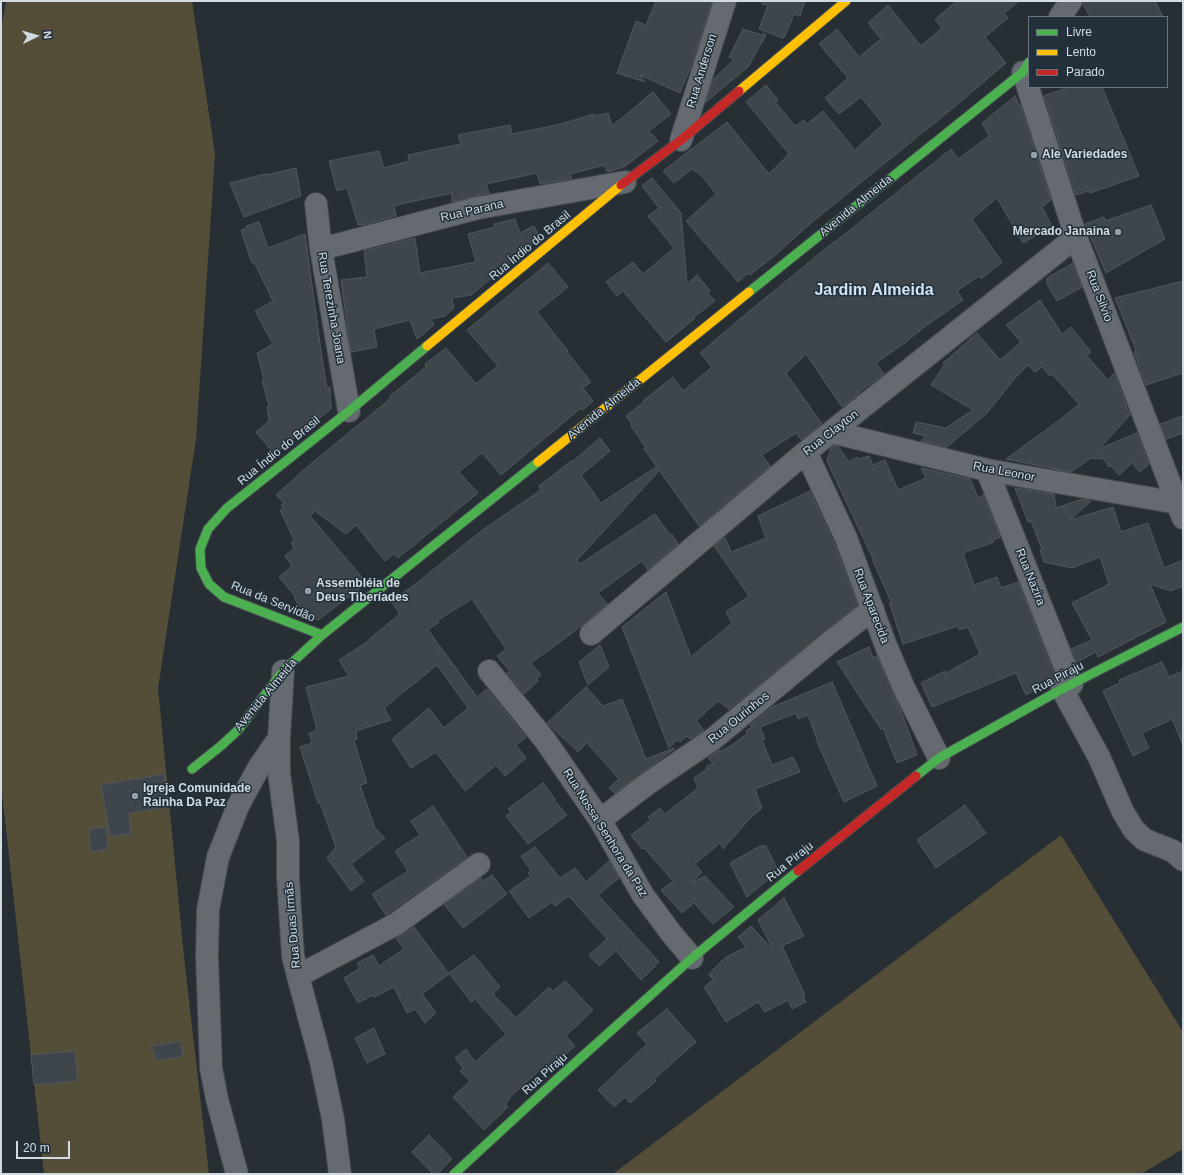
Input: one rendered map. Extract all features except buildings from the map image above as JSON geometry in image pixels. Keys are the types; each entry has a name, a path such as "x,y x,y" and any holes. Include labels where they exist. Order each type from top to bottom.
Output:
{"street":[{"name":"Rua Anderson","path":"681,140 725,1"},
{"name":"Rua Índio do Brasil","path":"227,508 349,411 625,182 681,140 846,1"},
{"path":"1051,1 1054,16"},
{"path":"1061,16 1071,1"},
{"name":"Avenida Almeida","path":"192,769 238,730 283,671 322,635 1026,67"},
{"name":"Rua Silvio","path":"1032,88 1076,237 1180,510"},
{"name":"Rua Parana","path":"321,249 478,208 625,182"},
{"name":"Rua Terezinha Joana","path":"316,204 321,249 349,411"},
{"name":"Rua Clayton","path":"591,634 806,452 1076,237"},
{"name":"Rua Leonor","path":"832,432 987,470 1180,510"},
{"name":"Rua Aparecida","path":"806,452 846,538 904,688 939,758"},
{"name":"Rua Nazira","path":"987,470 1067,686 1123,812 1134,830 1145,840 1173,851 1183,860"},
{"name":"Rua da Servidão","path":"227,508 208,529 200,549 201,568 209,584 224,597 322,635"},
{"name":"Rua Ourinhos","path":"600,820 650,782 713,739 828,644 873,610"},
{"name":"Rua Piraju","path":"454,1174 692,958 838,838 939,758 1067,686 1183,627"},
{"name":"Rua Duas Irmãs","path":"283,671 278,738 279,773 288,841 291,935 298,976 321,1062 332,1112 340,1174"},
{"name":"Rua Nossa Senhora da Paz","path":"489,671 545,740 600,820 642,895 692,958"},
{"path":"237,1174 217,1099 211,1068 207,957 208,910 218,857 238,806 259,767 278,738"},
{"path":"298,976 396,924 479,864"}],"shaded area":[{"path":"6,1 192,1 215,154 196,439 158,688 184,957 209,1174 44,1174 1,783 1,30"},
{"path":"1061,835 1183,1032 1183,1149 1141,1174 613,1174"}],"traffic: fast":[{"path":"749,292 1023,72 1028,64"},
{"path":"322,635 224,597 209,584 201,568 200,549 208,529 227,508 349,411 427,346"},
{"path":"192,769 238,730 283,671 322,635 538,462"},
{"path":"916,776 939,758 1062,689 1183,627"},
{"path":"454,1174 692,958 798,871"}],"traffic: slow":[{"path":"739,91 846,1"},
{"path":"427,346 621,185"},
{"path":"538,462 749,292"}],"traffic: jam":[{"path":"621,185 681,140 739,91"},
{"path":"798,871 916,776"}],"place":[{"name":"Ale Variedades","path":"1034,155"},
{"name":"Mercado Janaina","path":"1118,232"},
{"name":"Assembléia de Deus Tiberíades","path":"308,591"},
{"name":"Igreja Comunidade Rainha Da Paz","path":"135,796"}],"district":[{"name":"Jardim Almeida","path":"874,291"}]}
